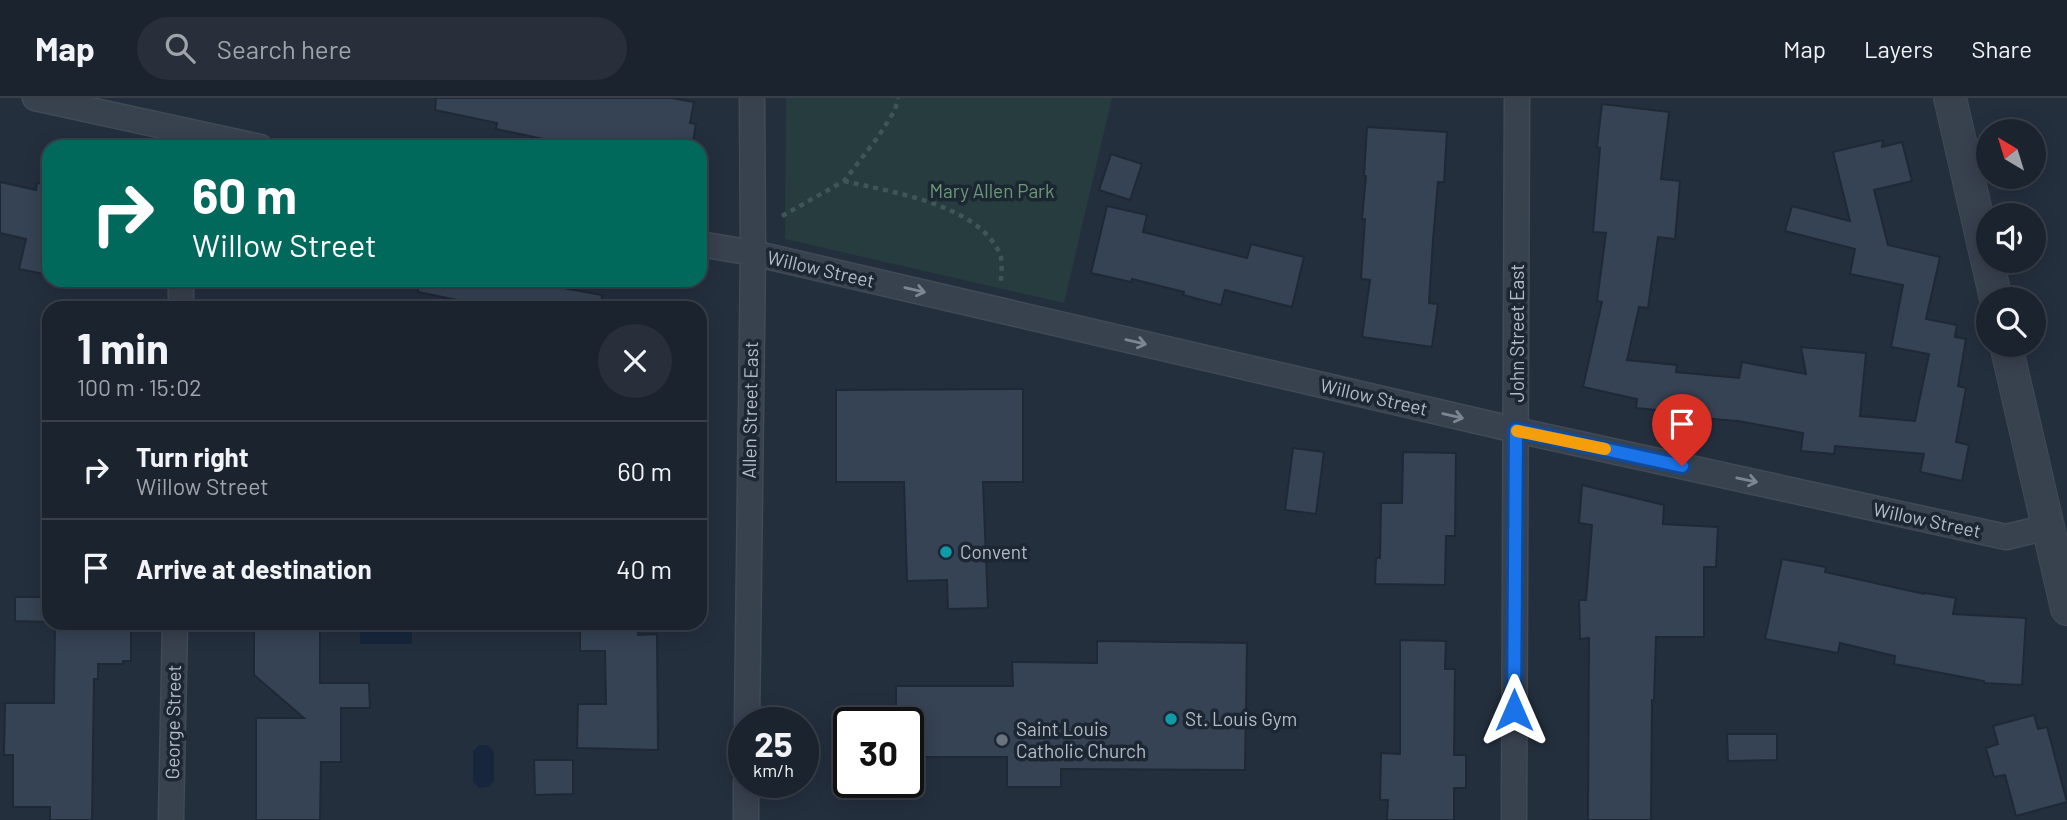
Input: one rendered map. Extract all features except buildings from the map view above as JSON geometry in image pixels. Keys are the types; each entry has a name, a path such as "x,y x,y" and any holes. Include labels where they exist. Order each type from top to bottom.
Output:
{"street":[{"path":"35,98 183,139"},
{"name":"Allen Street East","path":"747,707 753,253 752,98"},
{"name":"John Street East","path":"1514,820 1517,98"},
{"path":"1951,98 1993,287"},
{"name":"Willow Street","path":"707,245 753,253 1516,430 2006,537 2048,527"},
{"path":"2009,357 2067,609"},
{"name":"George Street","path":"171,820 175,630"},
{"path":"746,798 746,820"}],"path":[{"path":"781,216 844,181 878,137 898,98"},
{"path":"844,181 916,197 959,214 987,236 1001,256 998,310"}],"green space":[{"name":"Mary Allen Park","path":"786,98 1112,98 1064,303 785,239"}],"water":[{"path":"360,630 412,630 412,644 360,644"},
{"path":"479,745 488,745 494,752 494,781 488,787 479,788 473,781 473,751"}],"slow traffic":[{"path":"1517,431 1605,449"}],"place":[{"name":"Convent","path":"946,552"},
{"name":"St. Louis Gym","path":"1171,719"},
{"name":"Saint Louis Catholic Church","path":"1002,740"}],"route":[{"path":"1514,710 1516,430 1682,466"}]}
